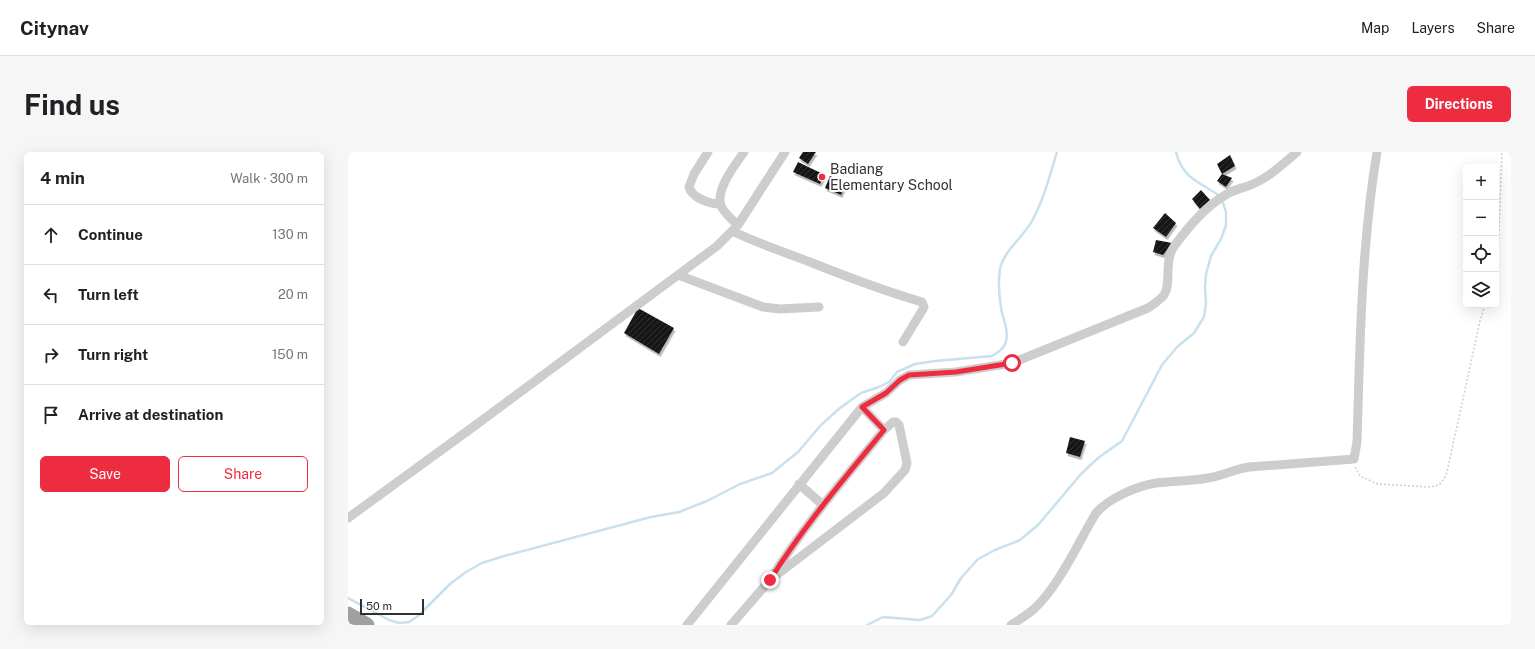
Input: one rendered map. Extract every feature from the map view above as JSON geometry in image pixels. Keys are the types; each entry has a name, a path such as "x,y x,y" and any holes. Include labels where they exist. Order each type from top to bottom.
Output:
{"highway":[{"path":"348,614 366,625"}],"street":[{"path":"708,152 694,174 689,187 694,194 704,200 715,204 720,204"},
{"path":"744,152 722,188 720,204 735,228 754,241 890,293 922,302 924,307 903,342"},
{"path":"348,518 717,246 735,228 785,152"},
{"path":"687,625 862,407 886,393 900,380 909,375 956,372 1012,363 1148,308 1158,301 1167,289 1168,263 1171,252 1192,223 1228,192 1260,181 1297,152"},
{"path":"1011,625 1034,610 1046,597 1062,573 1096,513 1101,507 1120,495 1154,484 1210,478 1244,468 1354,459 1357,442 1362,287 1368,213 1377,152"},
{"path":"678,275 763,307 780,309 819,307"},
{"path":"862,407 884,430"},
{"path":"731,625 770,580 786,554 884,430 893,422 900,425 907,463 905,470 884,492 770,580"},
{"path":"799,484 824,505"}],"path":[{"path":"1499,236 1502,152"},
{"path":"1354,459 1354,465 1360,476 1378,484 1430,487 1439,485 1447,472 1484,308"}],"building":[{"path":"803,152 816,152 808,164 799,158"},
{"path":"1230,155 1235,166 1222,174 1217,164"},
{"path":"798,162 825,175 820,184 793,172"},
{"path":"1222,174 1232,178 1226,187 1217,181"},
{"path":"830,176 846,183 841,195 825,188"},
{"path":"1201,190 1210,200 1200,209 1192,199"},
{"path":"1165,213 1176,223 1166,237 1153,228"},
{"path":"1156,240 1172,243 1163,255 1153,252"},
{"path":"638,308 674,328 659,354 624,333"},
{"path":"1070,437 1085,441 1080,457 1066,453"}],"waterway":[{"path":"348,598 389,620 399,623 409,622 418,616 450,584 466,572 482,563 651,517 679,512 707,501 740,484 772,473 798,452 821,425 840,408 861,393 889,382 897,372 915,364 992,356 996,354 1004,346 1007,335 999,293 1000,269 1005,256 1028,227 1036,213 1057,152"},
{"path":"1176,152 1186,173 1191,178 1217,194"},
{"path":"867,625 883,617 920,620 932,616 951,595 961,578 978,559 1020,540 1038,525 1081,474 1098,458 1122,441 1162,365 1177,347 1194,333 1204,317 1206,303 1206,274 1211,256 1221,239 1226,225 1226,212 1222,200"}],"place":[{"name":"Badiang Elementary School","path":"822,177"}],"route":[{"path":"770,580 786,554 884,430 862,407 886,393 900,380 909,375 956,372 1012,363"}]}
